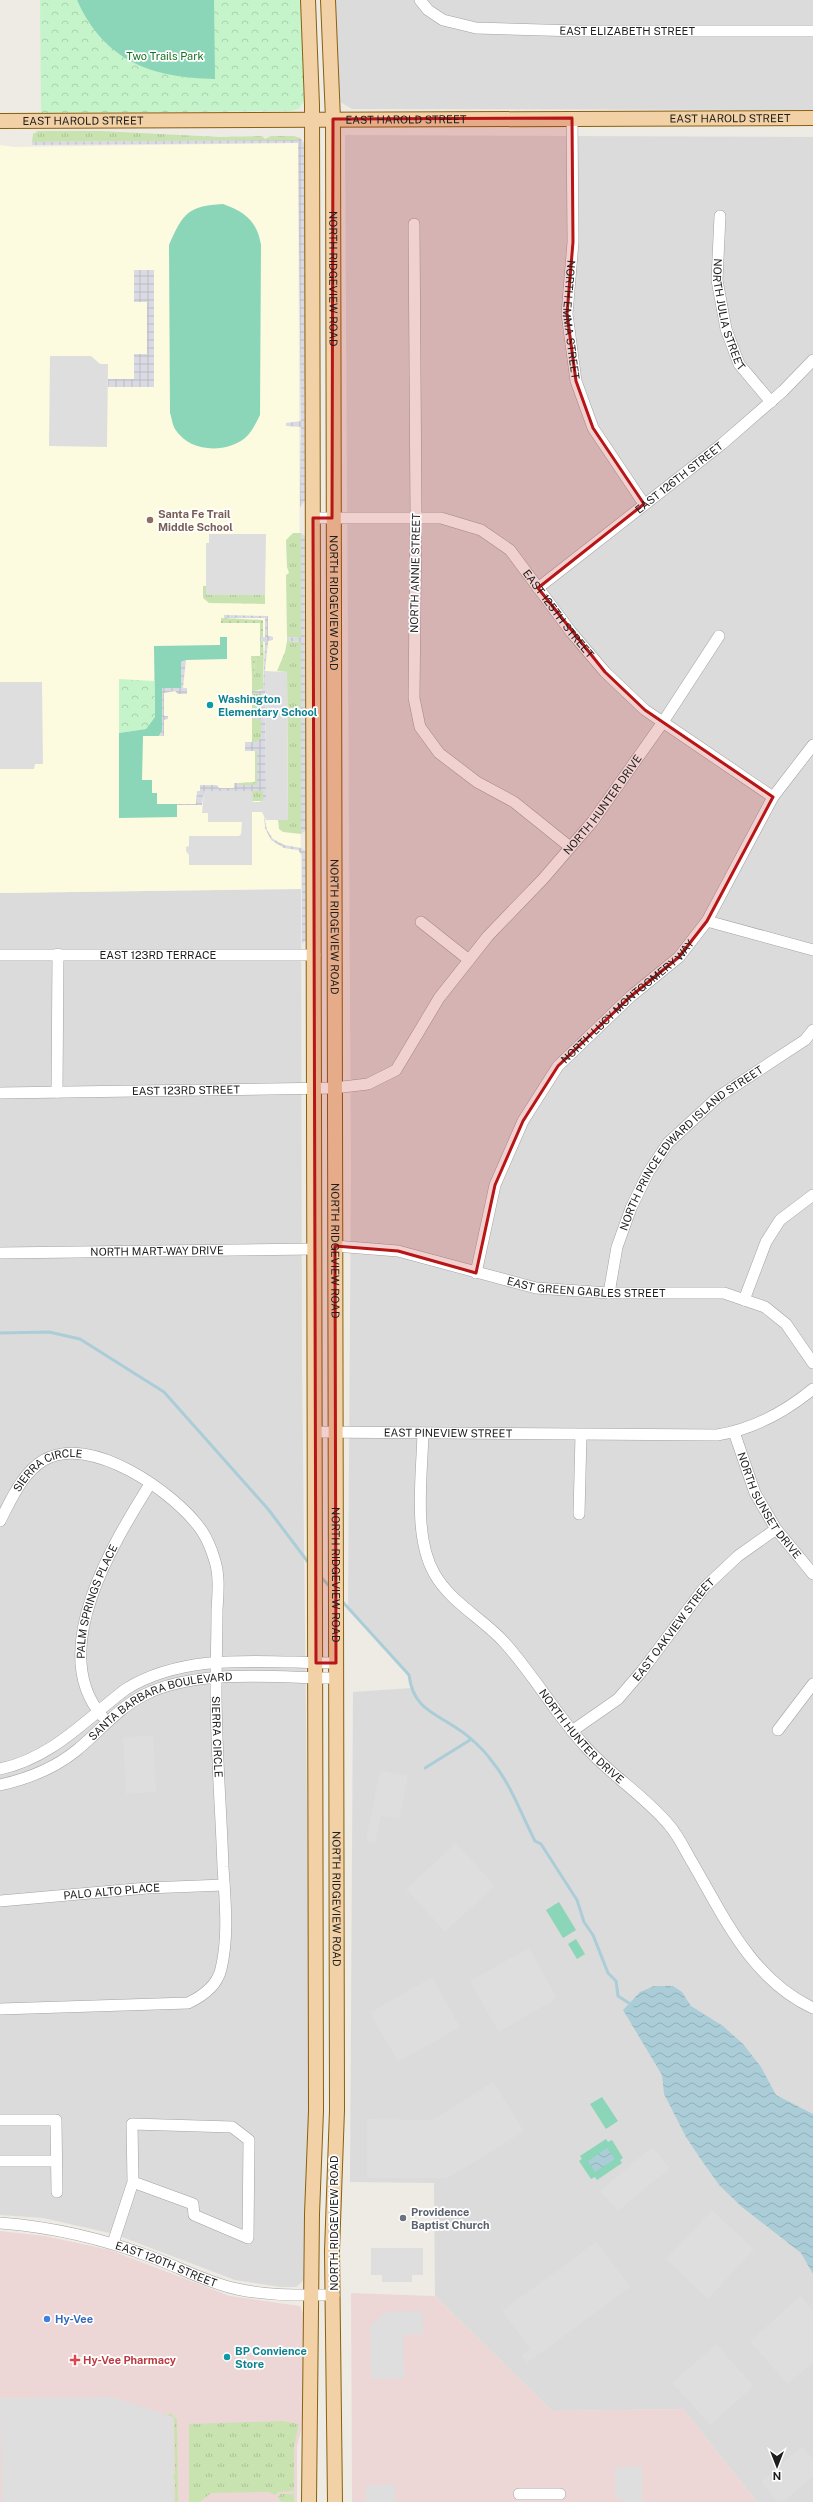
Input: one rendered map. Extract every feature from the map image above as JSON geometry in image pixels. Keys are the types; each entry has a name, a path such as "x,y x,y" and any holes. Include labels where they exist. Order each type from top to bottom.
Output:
{"main road":[{"name":"NORTH RIDGEVIEW ROAD","path":"308,0 312,119 316,1663 316,2111 309,2502"},
{"name":"NORTH RIDGEVIEW ROAD","path":"328,0 333,119 332,518 336,1582 336,2110 332,2244 334,2295 336,2502"},
{"name":"EAST HAROLD STREET","path":"0,121 813,118"}],"street":[{"name":"EAST ELIZABETH STREET","path":"420,0 428,10 443,20 476,28 511,30 813,31"},
{"name":"NORTH EMMA STREET","path":"572,118 573,242 568,314 576,381 593,428 644,504"},
{"name":"NORTH JULIA STREET","path":"720,216 717,280 726,330 739,364 771,402"},
{"name":"NORTH ANNIE STREET","path":"414,224 416,516 414,698 420,727 439,754 477,782 514,802 570,847"},
{"name":"EAST 126TH STREET","path":"538,588 722,444 771,402 813,360"},
{"name":"EAST 125TH STREET","path":"313,518 416,516 441,518 481,530 510,550 571,632 605,672 645,710 773,797"},
{"name":"NORTH HUNTER DRIVE","path":"314,1089 368,1084 396,1070 439,998 469,960 488,936 593,821 663,722 720,636"},
{"name":"NORTH LUCY MONTGOMERY WAY","path":"476,1273 495,1185 523,1121 558,1066 630,997 679,957 707,921 773,797 813,745"},
{"path":"707,921 813,950"},
{"path":"421,922 469,960"},
{"path":"58,954 58,1092"},
{"name":"EAST 123RD TERRACE","path":"0,955 315,955"},
{"name":"NORTH PRINCE EDWARD ISLAND STREET","path":"609,1293 617,1247 631,1208 648,1173 668,1143 718,1097 805,1040 813,1030"},
{"name":"EAST 123RD STREET","path":"0,1092 314,1089"},
{"path":"744,1300 766,1242 780,1220 813,1195"},
{"name":"EAST GREEN GABLES STREET","path":"334,1246 398,1251 536,1288 609,1293 724,1293 765,1307 786,1324 813,1363"},
{"name":"NORTH MART-WAY DRIVE","path":"0,1253 314,1249"},
{"name":"EAST PINEVIEW STREET","path":"315,1432 717,1435 734,1432 778,1415 813,1389"},
{"name":"NORTH SUNSET DRIVE","path":"734,1432 755,1493 776,1528 813,1574"},
{"name":"NORTH HUNTER DRIVE","path":"423,1433 422,1526 424,1550 434,1574 456,1600 503,1641 572,1731 593,1755 634,1788 670,1826 733,1933 755,1964 783,1990 813,2008"},
{"path":"579,1514 581,1435"},
{"name":"SIERRA CIRCLE","path":"0,1521 30,1471 45,1459 63,1453 83,1453 100,1458 128,1470 150,1484 191,1517 209,1543 215,1560 218,1583 216,1678 224,1885 222,1962 217,1980 202,1997 188,2003 176,2005 0,2009"},
{"name":"PALM SPRINGS PLACE","path":"107,1722 97,1711 85,1691 82,1671 82,1637 89,1604 109,1554 150,1484"},
{"name":"EAST OAKVIEW STREET","path":"572,1731 618,1699 642,1671 704,1588 738,1556 776,1528"},
{"name":"SANTA BARBARA BOULEVARD","path":"0,1769 29,1760 50,1750 68,1738 97,1711 126,1689 147,1678 182,1666 216,1663 336,1663"},
{"name":"SANTA BARBARA BOULEVARD","path":"0,1785 34,1774 66,1758 107,1722 133,1702 157,1689 184,1681 216,1678 336,1678"},
{"path":"778,1730 813,1684"},
{"name":"PALO ALTO PLACE","path":"0,1901 147,1888 224,1885"},
{"path":"0,2120 56,2120 56,2192"},
{"path":"114,2243 133,2182 132,2124 232,2127 249,2140 248,2238 194,2215 193,2204 133,2182"},
{"path":"0,2161 56,2161"},
{"name":"EAST 120TH STREET","path":"0,2223 71,2232 114,2243 235,2288 257,2292 334,2295"},
{"path":"519,2494 560,2494"}],"highlighted area":[{"path":"572,118 573,242 567,314 576,381 593,428 644,504 538,588 605,672 645,710 773,797 707,921 679,957 630,997 558,1066 523,1121 495,1185 476,1273 398,1251 335,1246 336,1663 316,1663 313,518 332,518 333,119"}],"shaded area":[{"path":"335,0 813,0 813,110 352,109 339,101"},
{"path":"345,135 813,137 813,2502 757,2502 683,2409 552,2411 435,2296 434,2183 350,2182 353,1692 411,1688 409,1675 348,1608 351,1171"},
{"path":"300,138 304,143 305,501 300,507 301,427 286,426 286,423 301,421 298,143 32,145 32,142 298,140"},
{"name":"Santa Fe Trail Middle School","path":"298,143 301,889 0,893 0,145 15,147"},
{"path":"134,270 154,270 154,387 108,387 108,379 134,379 134,354 147,354 147,302 134,302"},
{"path":"50,356 91,356 100,364 108,364 107,447 49,446"},
{"path":"301,533 305,536 306,830 301,834 301,642 287,641 287,637 299,638 301,636"},
{"path":"209,534 266,534 265,595 206,595 206,543 209,543"},
{"path":"224,615 268,616 268,636 273,637 273,640 268,641 265,670 266,798 263,801 263,791 204,791 202,805 177,805 196,804 197,791 200,791 200,785 217,785 219,788 234,788 234,783 239,783 239,785 257,785 257,751 245,751 245,742 257,742 261,738 261,719 252,719 252,716 261,715 260,694 252,693 252,690 260,691 263,689 265,642 260,641 260,637 265,637 265,618 224,618"},
{"path":"186,660 183,688 187,688 187,694 178,694 175,691 164,693 164,716 168,716 168,719 164,720 164,736 159,736 162,731 162,688 181,688 181,662"},
{"path":"265,671 287,672 288,820 266,820 262,812 252,812 252,865 189,865 189,855 186,851 186,847 189,846 189,836 239,836 241,834 242,822 208,822 208,813 202,813 204,791 252,791 253,802 260,802 266,798"},
{"path":"0,682 42,682 43,764 35,764 34,769 0,769"},
{"path":"264,814 267,830 273,839 284,845 301,848 306,852 306,940 302,944 302,855 298,850 284,848 271,840 265,828"},
{"path":"301,889 302,1364 310,2077 306,2275 302,2282 296,2287 281,2287 235,2280 114,2234 43,2218 0,2215 0,893"},
{"path":"153,1736 156,1792 126,1794 123,1737"},
{"path":"380,1771 408,1776 399,1819 381,1815 375,1843 366,1841"},
{"path":"456,1843 495,1886 445,1932 406,1889"},
{"path":"529,1948 557,1998 499,2032 470,1981"},
{"path":"432,1977 460,2027 398,2062 370,2013"},
{"path":"493,2082 524,2131 448,2178 367,2178 367,2119 433,2120"},
{"path":"652,2147 670,2168 618,2211 600,2191"},
{"path":"712,2210 754,2249 708,2299 666,2259"},
{"path":"0,2231 45,2236 110,2250 230,2296 300,2306 305,2318 302,2427 297,2447 297,2502 0,2502"},
{"path":"596,2242 630,2287 527,2363 521,2356 530,2349 502,2311"},
{"path":"371,2248 423,2248 423,2275 412,2275 412,2282 382,2282 382,2275 371,2275"},
{"path":"351,2293 435,2296 552,2411 683,2409 757,2502 352,2502"},
{"path":"800,2296 813,2311 813,2362 788,2384 750,2342"},
{"path":"423,2311 423,2334 403,2335 404,2379 371,2379 370,2326 387,2312"},
{"path":"716,2344 754,2386 710,2425 672,2383"},
{"path":"112,2397 173,2417 174,2502 2,2502 0,2398"},
{"path":"802,2446 813,2459 813,2476 783,2502 778,2502 761,2482"},
{"path":"615,2467 642,2467 642,2502 623,2502 623,2499 615,2499"},
{"path":"366,2485 395,2485 395,2502 366,2502"}],"green space":[{"name":"Two Trails Park","path":"40,0 301,0 304,101 299,109 291,111 41,113"},
{"path":"77,0 214,0 215,79 171,75 151,70 132,62 116,52 101,38 88,21"},
{"path":"38,131 101,131 220,137 262,136 265,139 271,136 294,136 300,138 298,140 32,142 33,134"},
{"path":"304,143 306,148 306,268 304,268"},
{"path":"223,204 238,210 249,218 256,230 261,245 260,415 252,430 245,438 228,447 208,448 198,446 181,437 174,427 170,413 169,245 178,225 188,213 194,209"},
{"path":"304,272 306,272 306,394 304,394"},
{"path":"293,533 301,533 301,636 299,638 287,637 286,575 289,573 287,567 286,540"},
{"path":"305,548 306,548 306,828"},
{"path":"203,586 206,586 207,595 265,595 265,604 209,603 203,598"},
{"path":"221,618 263,620 263,637 260,637 260,623 221,623"},
{"path":"220,637 227,637 227,659 186,660 181,662 181,688 162,689 162,731 159,736 143,736 142,780 152,780 152,793 157,793 157,804 177,804 177,817 119,818 119,733 146,729 155,717 154,646 220,645"},
{"path":"260,641 263,641 263,656 255,659 254,677 252,677 251,656 260,656"},
{"path":"264,641 263,689 254,691 252,690 252,677 254,677 255,659 263,656"},
{"path":"287,641 301,642 301,834 283,832 279,829 278,820 288,819 287,672 277,671 285,652"},
{"path":"119,679 154,681 155,717 146,729 119,733"},
{"path":"252,693 260,693 261,715 252,716"},
{"path":"252,719 261,719 261,738 257,742 252,742"},
{"path":"255,751 257,751 257,785 239,785 239,783 255,782"},
{"path":"252,791 263,791 263,801 252,801"},
{"path":"559,1902 576,1930 563,1938 546,1910"},
{"path":"576,1939 585,1954 577,1959 568,1944"},
{"path":"602,2097 618,2121 606,2129 590,2104"},
{"path":"606,2139 608,2142 612,2140 623,2158 620,2160 622,2163 597,2180 595,2177 591,2179 579,2161 582,2159 580,2156"},
{"path":"170,2413 177,2419 178,2502 175,2502 175,2480 169,2483 167,2479 175,2474 174,2417 168,2420 166,2416"},
{"path":"282,2421 299,2424 294,2446 294,2491 279,2492 275,2495 268,2492 211,2493 200,2502 189,2502 189,2424"},
{"path":"280,2494 294,2494 294,2502 281,2502 278,2497"}],"water":[{"path":"654,1986 673,1986 682,1992 691,2006 723,2026 743,2044 761,2067 776,2095 813,2114 813,2274 801,2253 742,2207 720,2186 686,2137 664,2094 662,2075 623,2010 640,1992"},
{"path":"607,2148 615,2159 595,2172 588,2161"}],"waterway":[{"path":"0,1333 49,1332 80,1339 164,1392 268,1509 311,1566"},
{"path":"320,1576 331,1588"},
{"path":"341,1600 409,1675 411,1686 420,1702 426,1708 471,1739 498,1769 510,1789 535,1841 541,1844 577,1900 584,1922 593,1935 608,1973 616,1981 618,1996 632,2005"},
{"path":"425,1768 470,1740"}],"place":[{"name":"Santa Fe Trail Middle School","path":"150,520"},
{"name":"Washington Elementary School","path":"210,705"},
{"name":"Providence Baptist Church","path":"403,2218"},
{"name":"Hy-Vee","path":"47,2319"},
{"name":"BP Convience Store","path":"227,2357"},
{"name":"Hy-Vee Pharmacy","path":"75,2360"}]}
